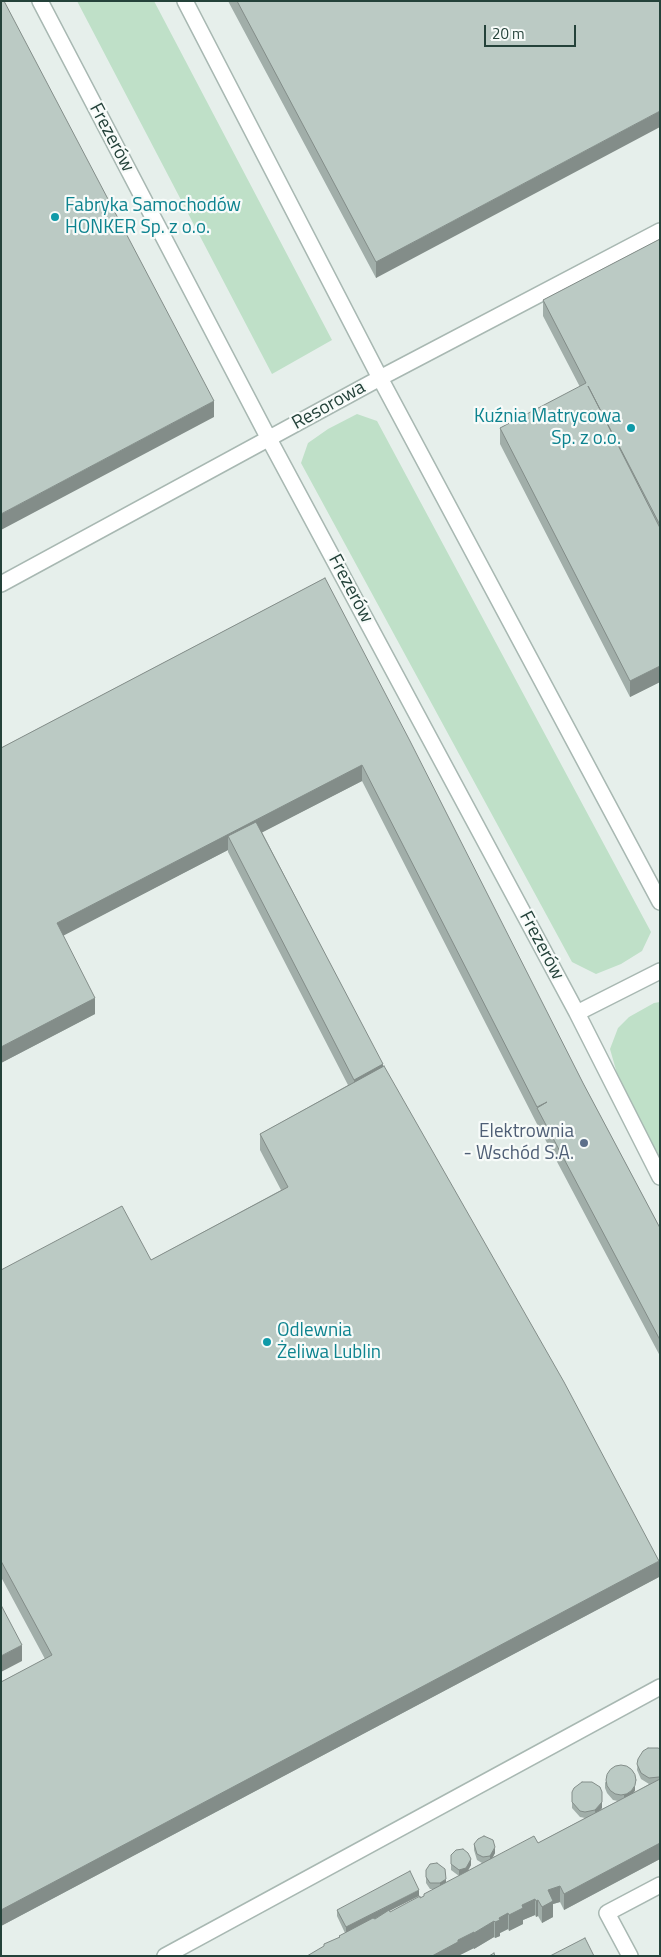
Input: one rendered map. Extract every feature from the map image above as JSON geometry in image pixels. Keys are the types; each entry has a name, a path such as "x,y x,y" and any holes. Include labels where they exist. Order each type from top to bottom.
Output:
{"lane":[{"name":"Frezerów","path":"40,1 269,439 577,1013 660,1177"},
{"path":"184,1 380,378 660,902"},
{"name":"Resorowa","path":"1,584 380,378 660,231"},
{"path":"577,1013 660,971"},
{"path":"165,1956 660,1687"},
{"path":"630,1956 607,1913 660,1884"}],"green space":[{"path":"77,1 154,1 332,340 272,374"},
{"path":"357,414 377,421 651,932 642,951 621,964 596,974 572,962 301,463 308,443 328,429"},
{"path":"660,1002 660,1158 620,1084 610,1049 618,1028 629,1017 654,1003"}],"building":[{"name":"Fabryka Samochodów HONKER Sp. z o.o.","path":"1,1 4,1 214,401 1,514"},
{"path":"237,1 660,1 660,111 376,262"},
{"path":"660,239 660,525 588,386 660,528 660,666 630,681 500,428 586,383 543,300"},
{"path":"325,578 410,741 583,1083 660,1228 660,1340 537,1108 547,1102 537,1107 362,765 57,923 95,998 1,1047 1,748"},
{"path":"256,822 383,1064 354,1080 228,836"},
{"path":"384,1066 564,1382 659,1561 1,1910 1,1682 52,1655 1,1561 1,1270 122,1206 151,1260 288,1187 260,1134"},
{"path":"1,1605 22,1645 1,1656"},
{"path":"648,1748 660,1749 659,1777 649,1778 641,1773 637,1764 643,1751"},
{"path":"621,1765 632,1769 636,1780 632,1791 621,1795 610,1791 606,1780 610,1769"},
{"path":"660,1779 660,1843 564,1894 560,1886 548,1890 553,1901 542,1907 538,1900 536,1901 535,1899 522,1905 523,1908 509,1915 508,1913 499,1918 500,1920 494,1921 458,1940 458,1942 432,1956 307,1956 324,1946 324,1944 373,1918 375,1919 389,1910 390,1912 420,1896 420,1898 424,1896 424,1894 534,1836 538,1843"},
{"path":"582,1782 592,1782 600,1787 602,1802 595,1810 580,1811 572,1802 574,1788"},
{"path":"484,1836 493,1840 495,1847 490,1856 483,1857 477,1854 474,1844"},
{"path":"463,1849 471,1859 466,1868 459,1870 451,1864 451,1855 456,1850"},
{"path":"437,1863 445,1869 446,1879 440,1883 430,1883 426,1877 426,1870 430,1864"},
{"path":"410,1871 419,1890 346,1927 337,1910"},
{"path":"585,1938 594,1956 550,1956"}],"place":[{"name":"Fabryka Samochodów HONKER Sp. z o.o.","path":"55,217"},
{"name":"Kuźnia Matrycowa Sp. z o.o.","path":"631,428"},
{"name":"Elektrownia - Wschód S.A.","path":"584,1143"},
{"name":"Odlewnia Żeliwa Lublin","path":"267,1342"}]}
